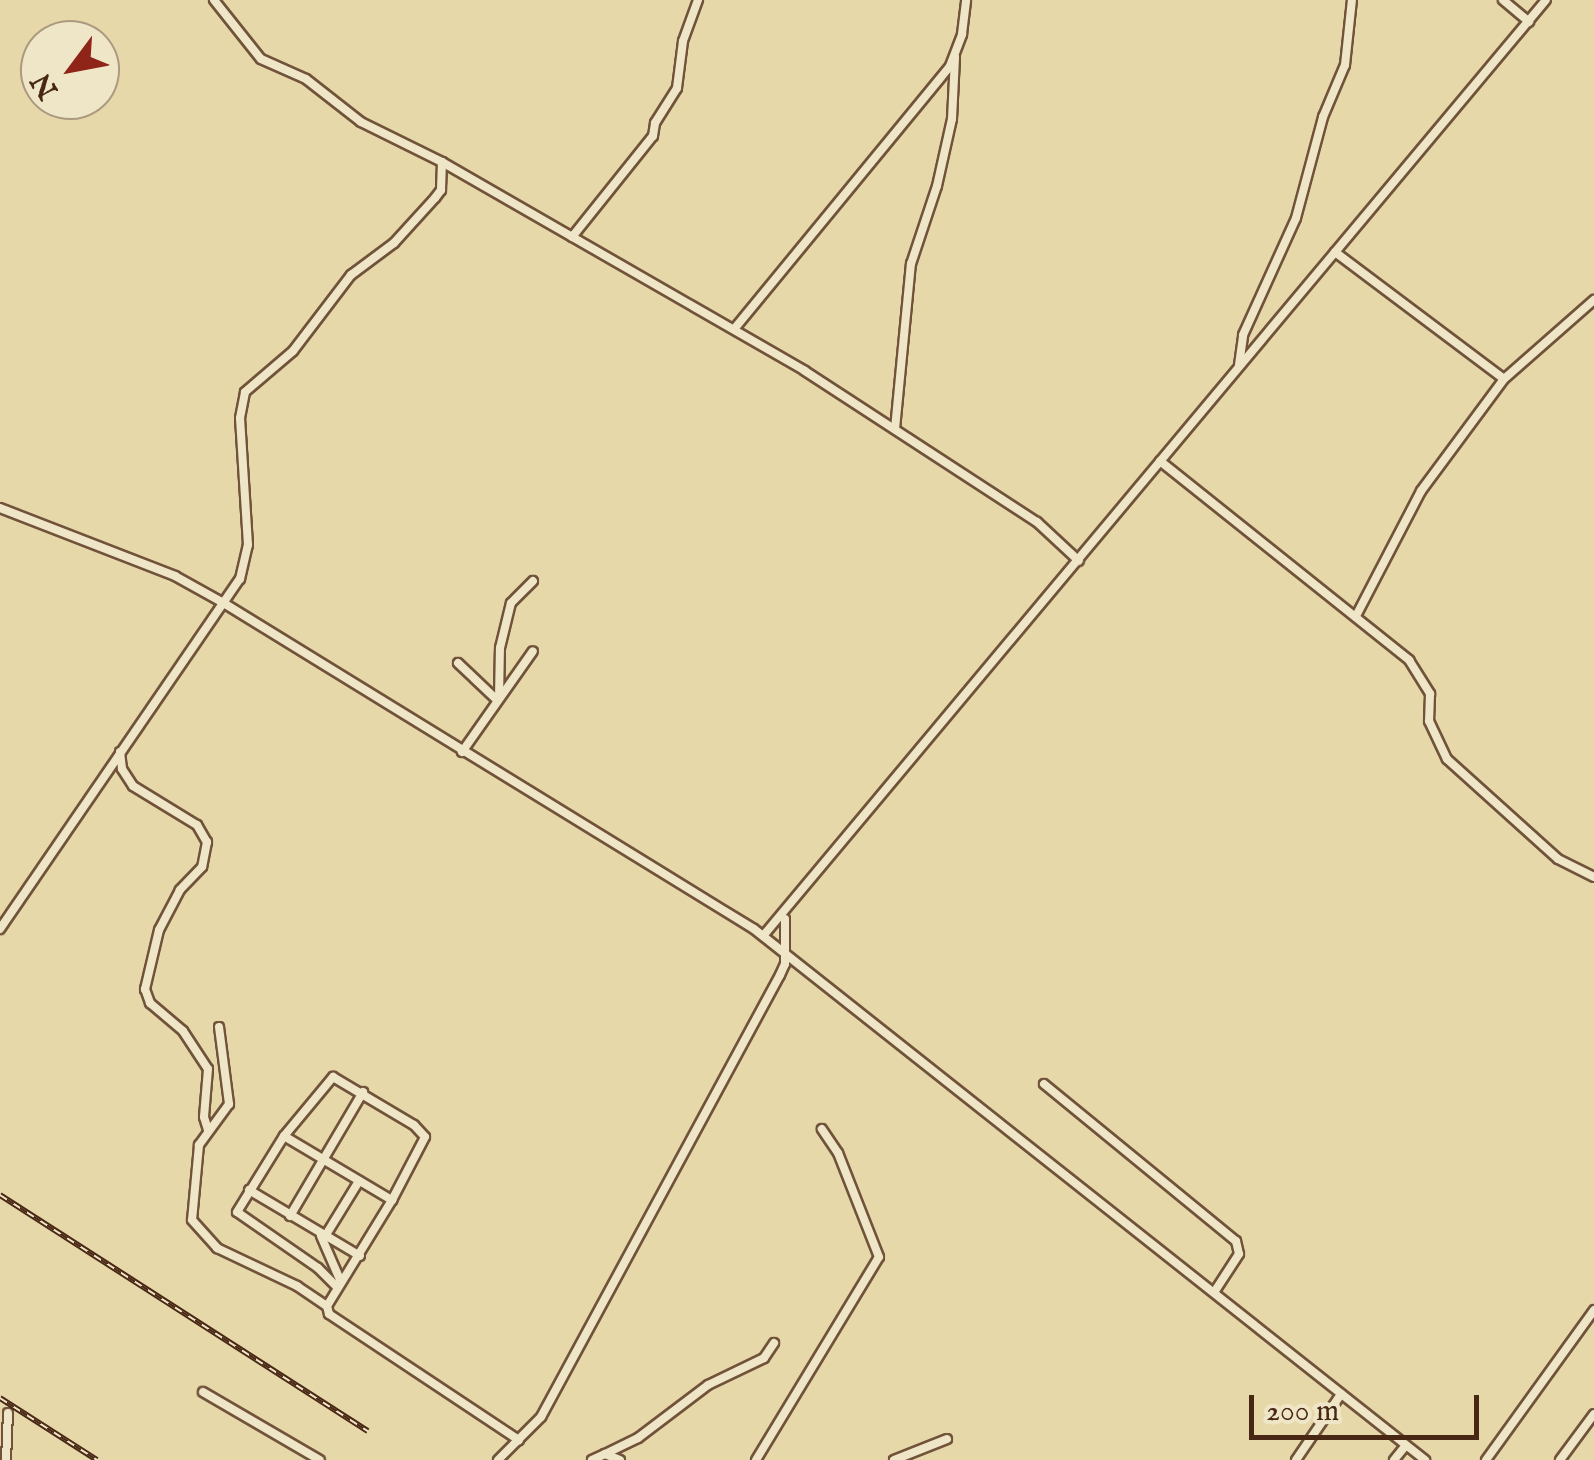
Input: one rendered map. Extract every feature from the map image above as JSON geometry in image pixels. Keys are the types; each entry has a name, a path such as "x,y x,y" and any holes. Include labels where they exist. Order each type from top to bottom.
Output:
{"street":[{"path":"214,0 262,58 306,80 361,122 442,162 735,328 1037,522 1079,561"},
{"path":"572,237 652,136 655,122 677,88 683,42 698,0"},
{"path":"735,328 954,57 966,0"},
{"path":"1238,366 1243,336 1283,238 1296,218 1324,116 1345,64 1352,0"},
{"path":"1503,0 1529,22"},
{"path":"754,929 774,921 790,908 1546,0"},
{"path":"895,429 911,264 937,186 952,120 958,71 954,57"},
{"path":"0,930 248,558 240,418 245,392 293,351 352,275 394,243 435,198 441,190 442,162"},
{"path":"1335,252 1504,379"},
{"path":"1356,616 1420,491 1504,379 1594,300"},
{"path":"1160,460 1356,616 1362,627 1415,668 1430,694 1428,712 1434,739 1447,759 1558,859 1594,877"},
{"path":"0,508 175,576 222,602 754,929 1425,1460"},
{"path":"498,699 500,648 512,604 533,581"},
{"path":"462,752 533,650"},
{"path":"458,662 498,699"},
{"path":"120,750 122,768 133,786 197,825 207,842 199,872 180,890 159,930 146,989 150,1003 184,1031 208,1070 204,1117 208,1130"},
{"path":"767,939 790,908"},
{"path":"498,1460 541,1417 780,975 786,953 785,919"},
{"path":"767,939 774,921"},
{"path":"219,1027 229,1104 199,1145 190,1212 197,1228 217,1248 296,1286 327,1306 339,1325 519,1440"},
{"path":"327,1306 360,1256 425,1137 414,1125 333,1077 284,1136 237,1212 339,1284"},
{"path":"1044,1084 1236,1241 1239,1254 1215,1292"},
{"path":"290,1216 363,1092"},
{"path":"756,1460 879,1257 838,1153 822,1128"},
{"path":"284,1136 392,1200"},
{"path":"323,1237 359,1181"},
{"path":"249,1190 360,1256"},
{"path":"323,1237 339,1284"},
{"path":"1486,1460 1594,1310"},
{"path":"592,1460 638,1438 708,1385 764,1358 774,1343"},
{"path":"203,1392 320,1460"},
{"path":"1296,1460 1341,1394"},
{"path":"6,1460 8,1413"},
{"path":"1560,1460 1594,1414"},
{"path":"894,1460 947,1438"},
{"path":"1394,1460 1406,1445"},
{"path":"605,1454 620,1460"}],"railway":[{"path":"0,1195 368,1431"},
{"path":"0,1398 97,1460"}]}
